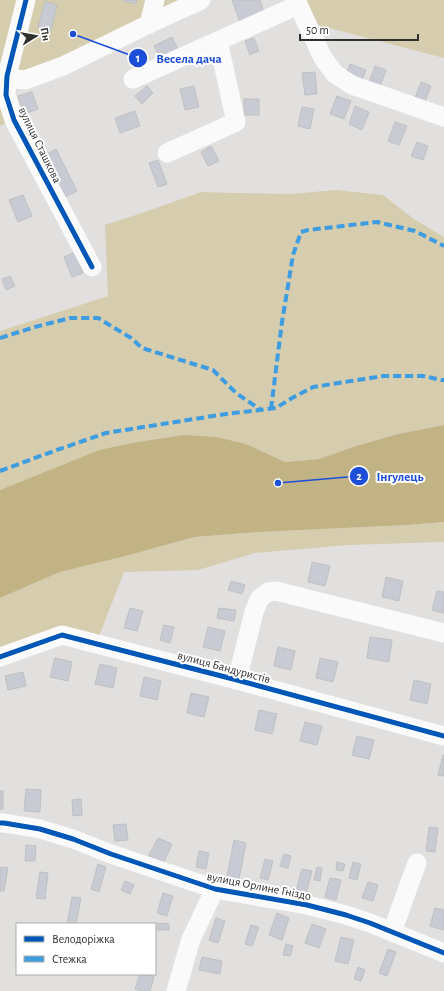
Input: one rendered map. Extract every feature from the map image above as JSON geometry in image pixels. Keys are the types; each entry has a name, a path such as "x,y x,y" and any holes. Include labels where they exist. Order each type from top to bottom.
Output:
{"street":[{"name":"вулиця Сташкова","path":"26,0 7,76 7,123 92,267"},
{"path":"149,24 155,0"},
{"path":"7,76 25,80 63,66 201,0"},
{"path":"133,79 218,41 297,3 323,58 335,74 352,85 444,117"},
{"path":"167,153 236,122 218,41"},
{"name":"вулиця Бандуристів","path":"237,680 254,612 260,598 268,592 276,591 444,632"},
{"name":"вулиця Бандуристів","path":"0,657 62,635 237,680 444,736"},
{"name":"вулиця Орлине Гніздо","path":"0,823 40,829 73,838 111,854 215,889 307,905 340,913 370,923 444,953"},
{"path":"392,932 417,863"},
{"path":"176,991 191,939 215,889"}],"shaded area":[{"path":"0,0 201,0 15,79 14,120 0,126"},
{"path":"296,0 444,0 444,58 306,22"},
{"path":"336,190 383,195 414,219 444,237 444,425 398,434 356,446 319,459 284,462 246,444 183,435 131,443 99,450 0,490 0,331 108,296 105,225 201,192 290,194"},
{"path":"444,425 444,522 194,537 60,572 0,598 0,490 99,450 131,443 183,435 216,437 246,444 285,462 319,459 356,446 398,434"},
{"path":"444,522 444,542 348,545 255,553 198,570 124,572 96,644 62,635 0,657 0,598 60,572 194,537"}],"building":[{"path":"137,0 136,4 123,1"},
{"path":"232,0 260,0 265,16 241,25"},
{"path":"45,1 57,5 51,31 38,28"},
{"path":"172,37 179,51 161,60 154,46"},
{"path":"254,38 259,51 250,55 245,41"},
{"path":"350,64 366,70 361,83 345,77"},
{"path":"375,66 386,70 379,89 368,85"},
{"path":"315,72 317,94 305,95 302,73"},
{"path":"421,82 431,86 425,101 415,98"},
{"path":"147,86 153,93 142,104 135,96"},
{"path":"194,86 199,107 185,110 180,89"},
{"path":"32,92 38,109 24,114 18,96"},
{"path":"337,96 351,101 344,119 330,114"},
{"path":"244,99 259,99 259,115 244,115"},
{"path":"355,106 369,112 362,130 349,124"},
{"path":"302,107 314,109 310,129 298,126"},
{"path":"135,111 140,126 120,133 115,118"},
{"path":"395,122 407,126 399,145 388,141"},
{"path":"417,142 428,146 423,160 411,156"},
{"path":"211,146 219,161 208,166 201,152"},
{"path":"56,149 77,191 61,199 40,158"},
{"path":"158,160 167,184 158,187 149,163"},
{"path":"23,195 32,216 18,222 9,200"},
{"path":"75,252 83,273 72,277 64,257"},
{"path":"10,276 15,286 6,290 2,279"},
{"path":"312,562 330,566 325,586 308,582"},
{"path":"386,577 403,581 399,601 382,597"},
{"path":"231,581 245,585 242,594 228,590"},
{"path":"437,591 444,592 444,613 432,610"},
{"path":"130,608 143,611 137,631 124,628"},
{"path":"219,608 236,610 234,621 217,618"},
{"path":"164,625 174,627 170,643 160,640"},
{"path":"208,627 225,631 220,651 203,647"},
{"path":"370,637 392,640 389,662 367,658"},
{"path":"278,647 295,651 291,670 274,666"},
{"path":"55,658 72,662 68,681 50,677"},
{"path":"320,658 338,662 333,682 316,678"},
{"path":"100,664 117,668 113,688 95,684"},
{"path":"23,672 26,686 8,690 5,676"},
{"path":"144,677 161,681 157,700 140,696"},
{"path":"414,680 431,684 427,704 410,700"},
{"path":"191,693 209,697 204,717 187,713"},
{"path":"259,710 277,714 272,734 255,730"},
{"path":"305,722 322,726 317,745 300,741"},
{"path":"357,736 374,740 369,759 352,755"},
{"path":"444,755 444,776 438,775"},
{"path":"26,789 41,790 40,812 24,811"},
{"path":"0,791 3,791 3,809 0,809"},
{"path":"81,799 82,815 73,816 72,800"},
{"path":"126,824 128,840 115,841 113,825"},
{"path":"429,827 438,828 435,852 426,851"},
{"path":"158,838 172,844 162,866 147,859"},
{"path":"234,840 246,843 239,879 227,877"},
{"path":"26,845 36,846 35,861 25,861"},
{"path":"199,851 209,853 206,869 196,867"},
{"path":"284,854 291,856 288,868 280,866"},
{"path":"265,859 273,861 268,880 260,878"},
{"path":"337,862 345,864 343,871 336,870"},
{"path":"353,862 361,864 357,880 349,878"},
{"path":"98,864 106,867 99,892 91,889"},
{"path":"1,867 8,868 4,891 0,891"},
{"path":"317,867 322,868 320,881 314,880"},
{"path":"302,869 312,871 306,894 296,891"},
{"path":"40,872 48,873 45,899 36,898"},
{"path":"330,878 341,880 336,900 325,897"},
{"path":"125,881 134,885 130,894 121,890"},
{"path":"368,882 378,885 373,901 362,898"},
{"path":"163,893 173,896 167,916 157,913"},
{"path":"72,897 81,898 76,923 67,923"},
{"path":"435,908 444,910 444,930 430,926"},
{"path":"277,913 289,918 282,940 269,935"},
{"path":"216,918 225,921 218,943 209,940"},
{"path":"158,923 169,924 169,930 157,930"},
{"path":"312,924 326,929 319,948 305,943"},
{"path":"251,925 259,927 252,946 245,944"},
{"path":"341,937 354,940 348,964 335,961"},
{"path":"286,944 293,946 290,956 283,955"},
{"path":"388,949 396,952 387,976 379,973"},
{"path":"202,957 222,961 220,974 199,970"},
{"path":"358,967 365,970 361,981 354,979"},
{"path":"140,975 154,977 150,991 135,989"}],"marked path":[{"path":"271,409 282,322 293,255 301,232 377,222 415,231 444,246"},
{"path":"0,338 70,318 98,318 131,338 142,348 213,370 236,393 261,410"},
{"path":"0,471 106,433 226,414 276,408 313,387 383,376 423,376 444,380"}],"cycle path":[{"path":"26,0 7,76 6,95 14,120 92,267"},
{"path":"0,657 62,635 237,680 444,736"},
{"path":"0,823 40,829 73,839 111,854 215,889 307,905 346,915 370,923 444,953"}],"place":[{"name":"Весела дача","path":"73,34"},
{"name":"Інгулець","path":"278,483"}]}
